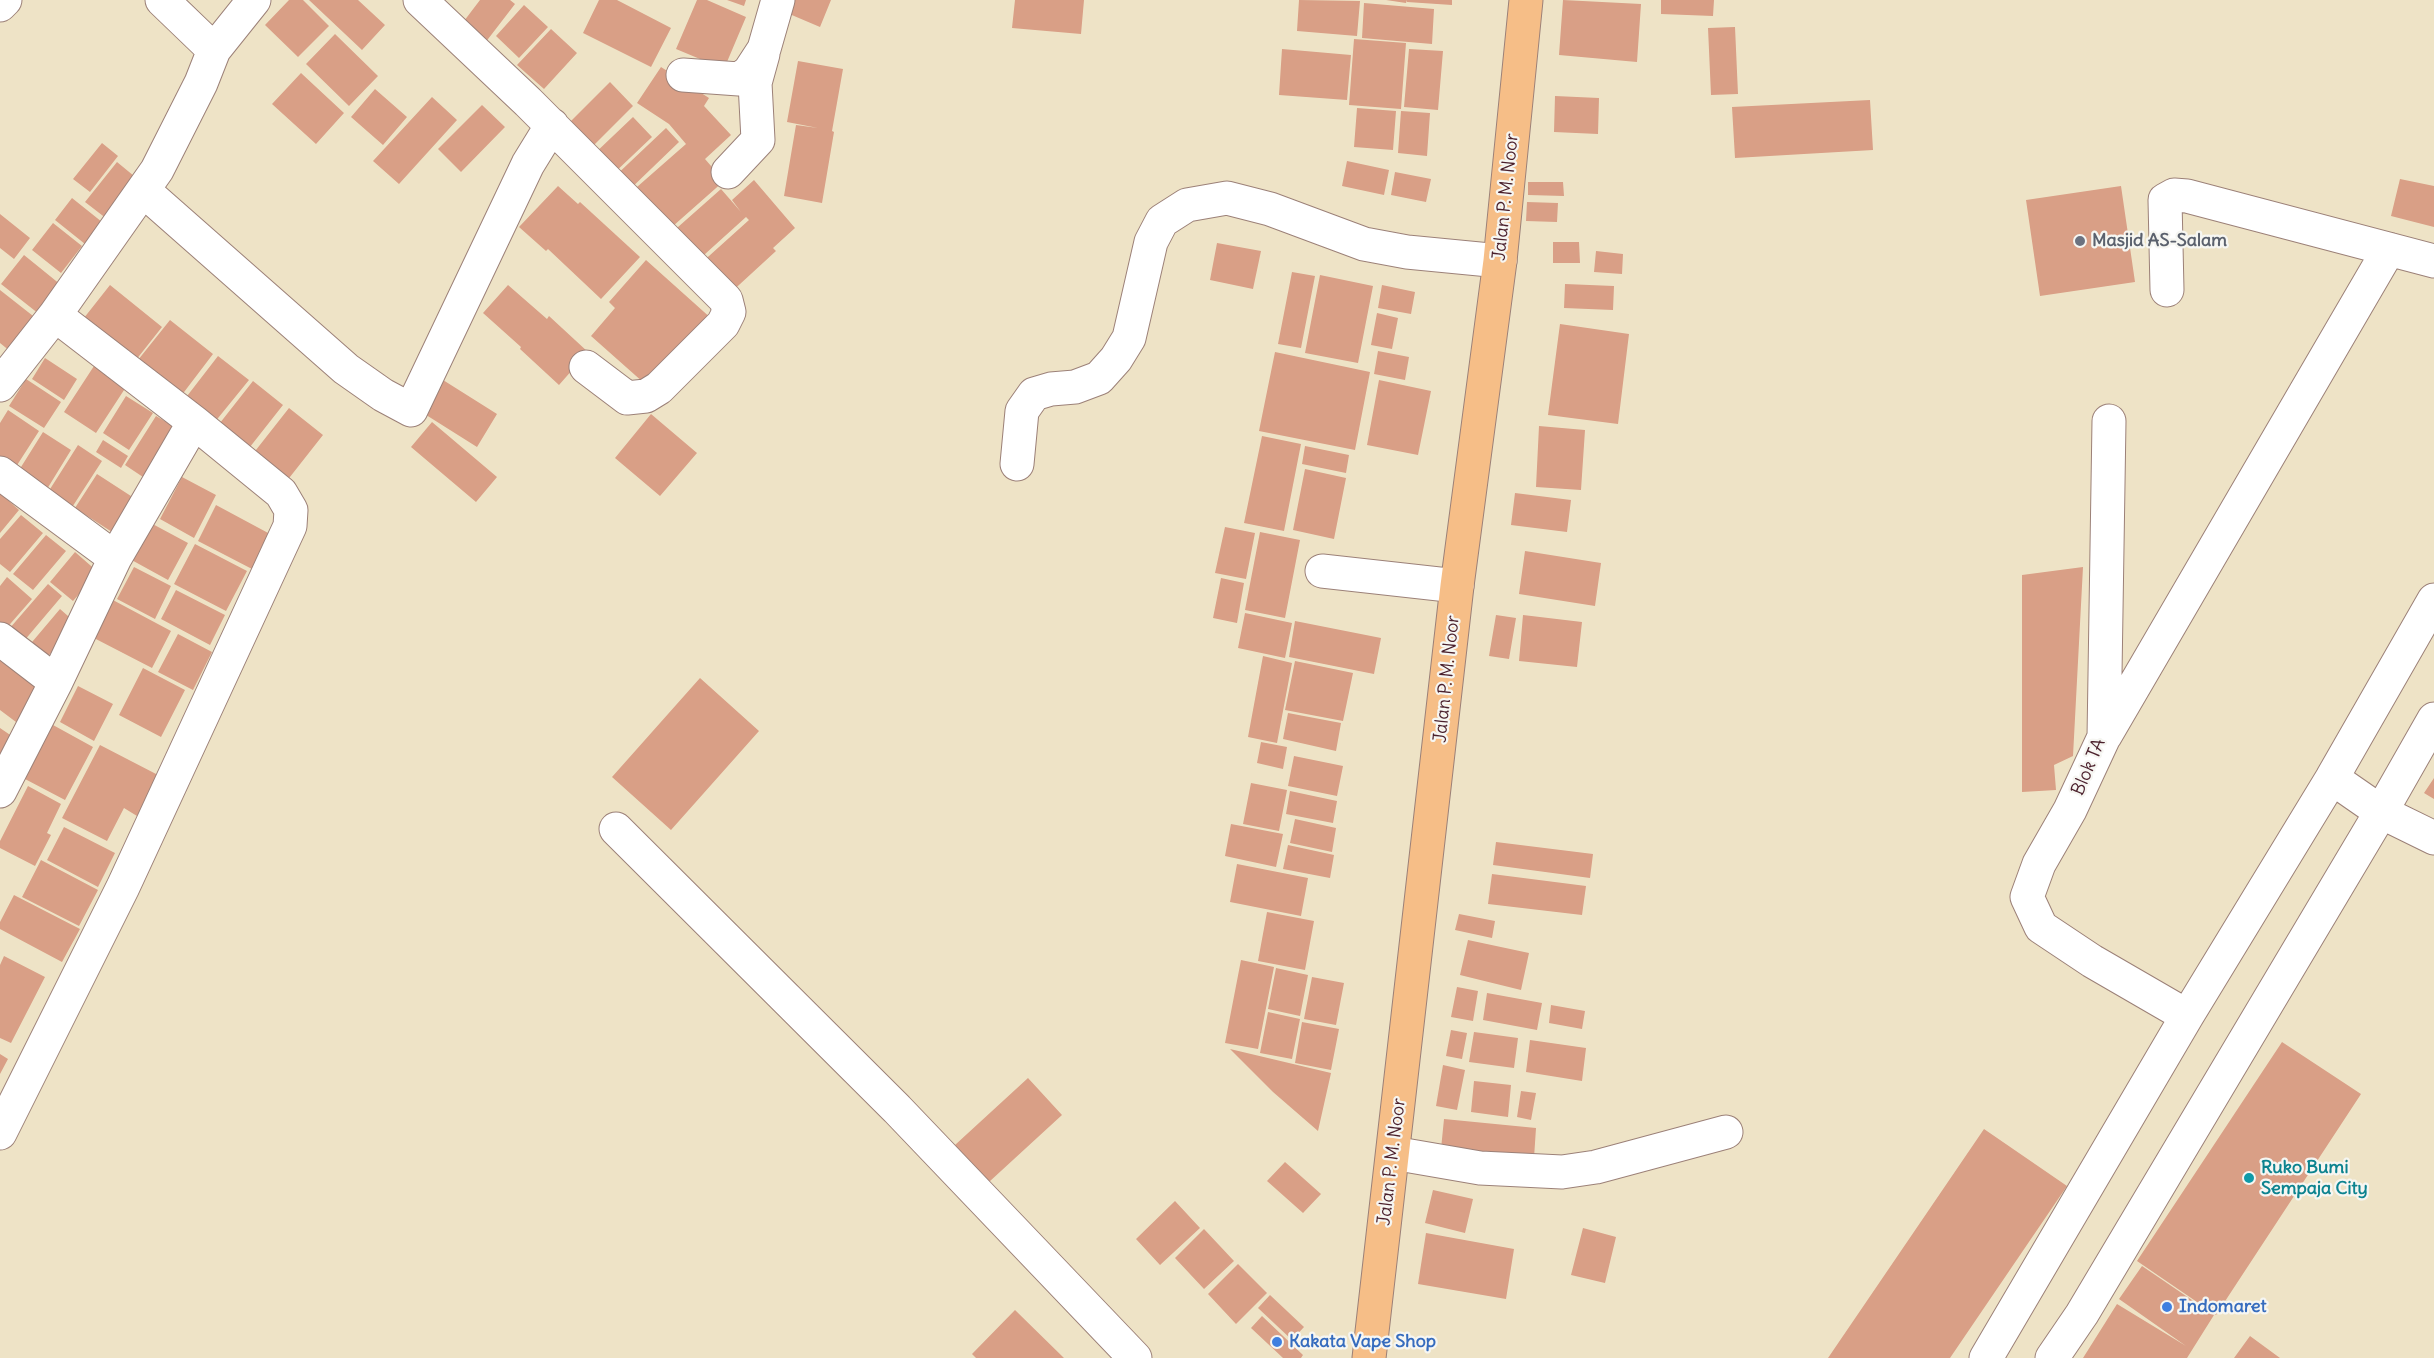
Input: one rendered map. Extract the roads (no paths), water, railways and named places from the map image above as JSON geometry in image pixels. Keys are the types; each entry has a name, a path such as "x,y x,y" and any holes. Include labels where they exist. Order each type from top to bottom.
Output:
{"highway":[{"name":"Jalan P. M. Noor","path":"1369,1358 1457,586 1500,261 1526,0"}],"street":[{"path":"0,5 4,0"},
{"path":"162,0 214,50"},
{"path":"0,386 55,315 158,170 196,93 214,50 254,0"},
{"path":"420,0 541,115 726,300 729,312 723,324 659,388 646,396 627,398 586,366"},
{"path":"728,172 758,140 755,83 778,0"},
{"path":"683,75 739,79 749,72 764,49"},
{"path":"144,191 346,369 411,410 523,175 541,115"},
{"path":"2167,290 2165,200 2174,195 2187,196 2434,261"},
{"path":"1017,465 1022,411 1034,394 1051,388 1075,387 1099,378 1116,359 1129,338 1151,242 1162,221 1187,205 1227,198 1270,209 1364,244 1407,252 1500,261"},
{"path":"2104,737 2388,249"},
{"path":"0,1133 123,887 290,526 291,510 281,493 194,422 55,315"},
{"name":"Blok TA","path":"2109,421 2104,737 2070,810 2039,864 2027,897 2041,927 2091,961 2187,1016"},
{"path":"0,791 56,682 115,558 194,422"},
{"path":"0,473 115,558"},
{"path":"1322,571 1457,586"},
{"path":"1986,1358 2187,1016 2332,778 2434,600"},
{"path":"0,639 56,682"},
{"path":"2052,1358 2082,1314 2434,719"},
{"path":"2332,778 2381,812 2434,838"},
{"path":"616,829 897,1109 1136,1358"},
{"path":"1393,1153 1480,1168 1562,1172 1596,1167 1726,1132"}],"place":[{"name":"Masjid AS-Salam","path":"2080,241"},
{"name":"Ruko Bumi Sempaja City","path":"2249,1178"},
{"name":"Indomaret","path":"2167,1307"},
{"name":"Kakata Vape Shop","path":"1277,1342"}]}
